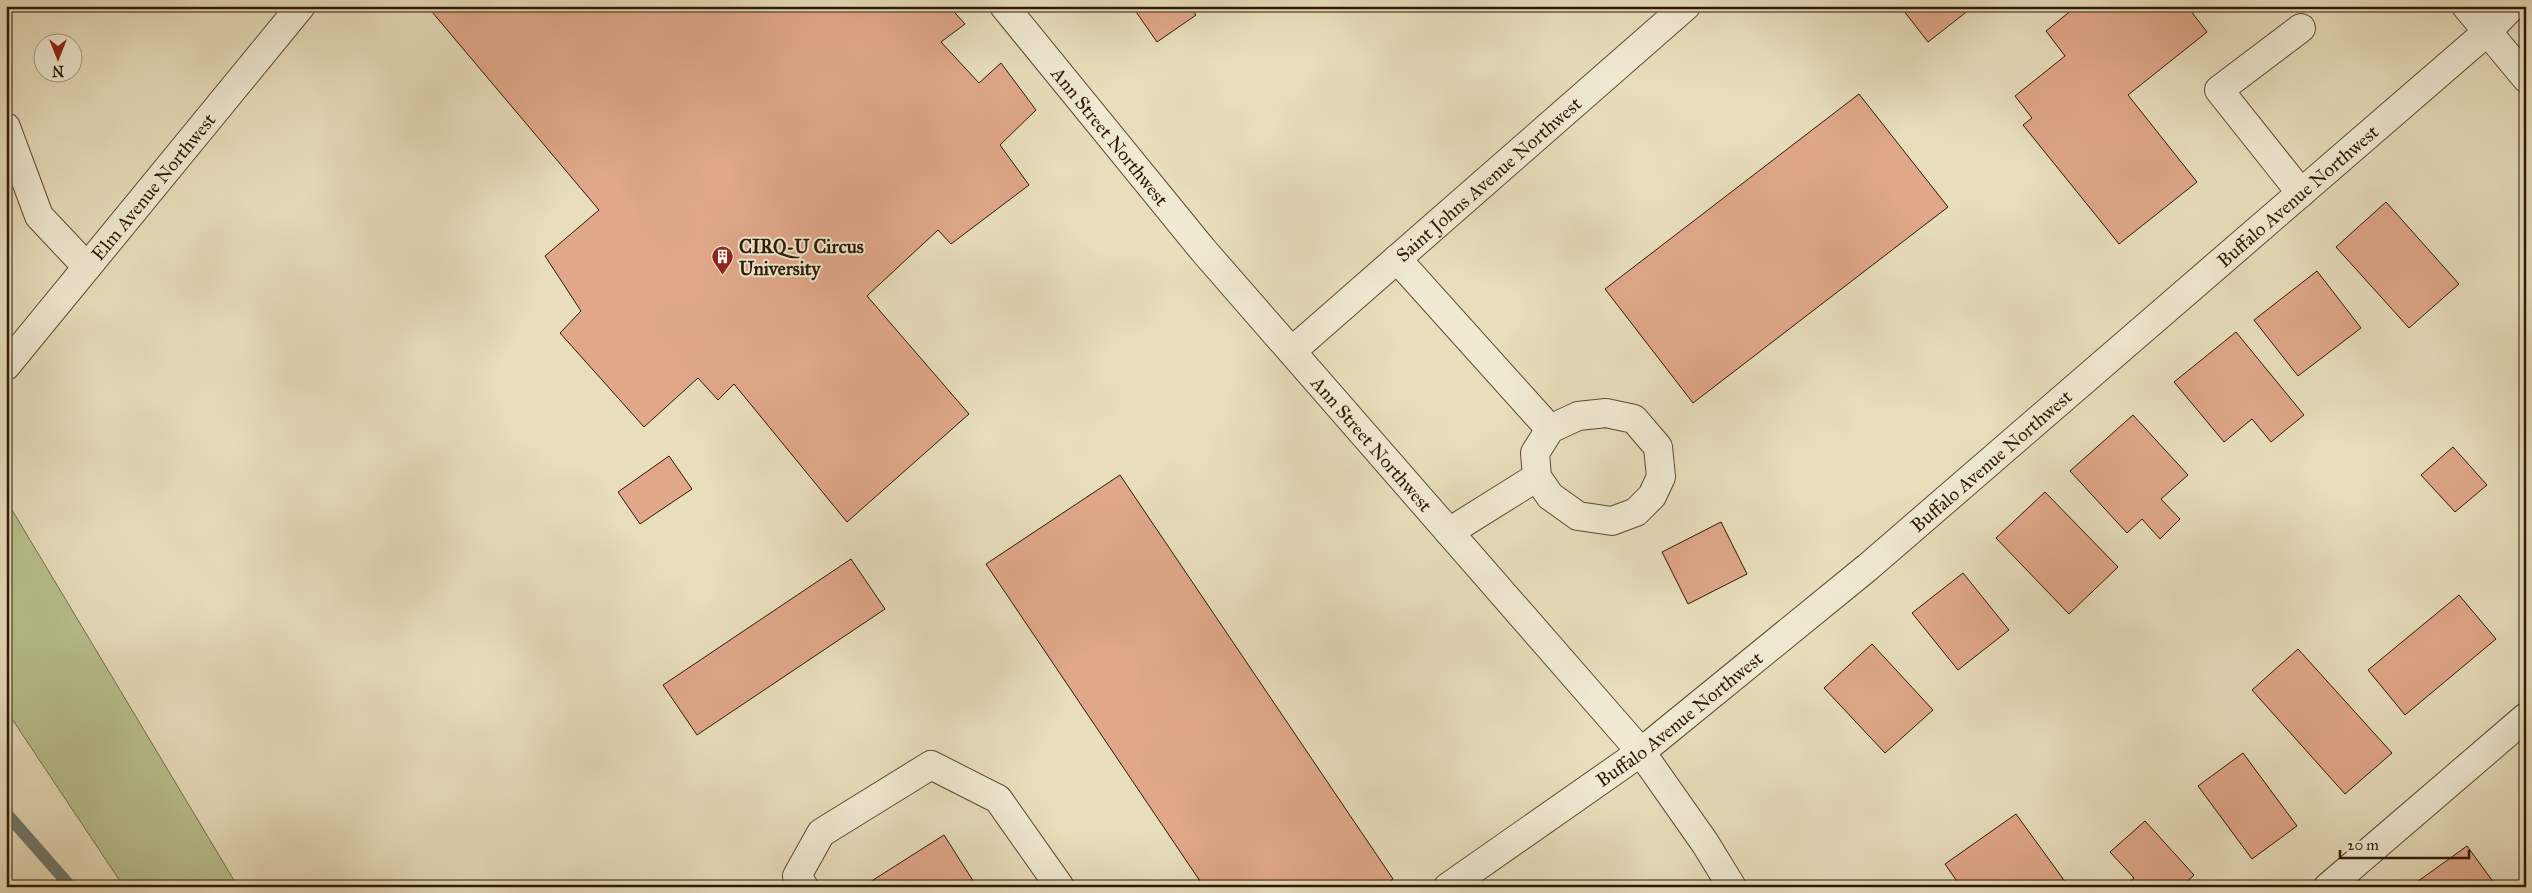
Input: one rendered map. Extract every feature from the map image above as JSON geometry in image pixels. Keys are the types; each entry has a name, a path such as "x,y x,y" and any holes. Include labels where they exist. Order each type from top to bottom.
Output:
{"street":[{"name":"Elm Avenue Northwest","path":"6,366 301,6"},
{"name":"Ann Street Northwest","path":"1004,6 1203,250 1641,752 1706,843 1732,887"},
{"name":"Saint Johns Avenue Northwest","path":"1292,351 1686,6"},
{"path":"2466,6 2526,78"},
{"name":"Buffalo Avenue Northwest","path":"1448,887 1641,752 1868,567 2487,32 2512,6"},
{"path":"2301,28 2219,90 2301,193"},
{"path":"6,127 39,216 87,267"},
{"path":"1398,259 1550,429"},
{"path":"1606,412 1634,419 1658,448 1661,477 1652,496 1636,512 1612,521 1578,516 1550,496 1538,477 1535,453 1550,429 1578,416 1606,412"},
{"path":"1449,532 1538,477"},
{"path":"2328,887 2526,717"},
{"path":"804,887 797,876 821,833 931,765 998,800 1060,887"}],"green space":[{"path":"6,500 238,887 124,887 6,710"}],"building":[{"name":"CIRQ-U Circus University","path":"427,6 949,6 965,24 941,42 979,83 1001,63 1036,110 1000,145 1029,185 951,244 938,230 867,296 969,414 847,522 734,384 718,400 698,378 644,427 560,333 581,311 545,256 599,210"},
{"path":"1132,6 1189,6 1196,15 1157,42"},
{"path":"1900,6 1974,6 1928,42"},
{"path":"2071,6 2187,6 2207,32 2128,95 2197,182 2119,244 2023,125 2032,118 2015,96 2065,56 2046,31 2073,9"},
{"path":"1859,94 1948,207 1693,403 1605,289"},
{"path":"2386,202 2459,284 2409,328 2336,247"},
{"path":"2317,271 2361,328 2298,376 2254,320"},
{"path":"2236,332 2304,415 2271,442 2252,419 2224,442 2174,382"},
{"path":"2133,415 2188,475 2161,499 2180,519 2160,539 2142,519 2127,533 2070,471"},
{"path":"2453,447 2487,485 2455,512 2421,475"},
{"path":"669,456 692,489 640,524 618,492"},
{"path":"1120,475 1393,879 1382,887 1204,887 986,564"},
{"path":"2045,492 2118,567 2069,614 1996,538"},
{"path":"1721,522 1747,574 1688,604 1662,552"},
{"path":"851,559 885,609 697,735 663,685"},
{"path":"1963,573 2009,630 1958,670 1912,613"},
{"path":"2459,595 2496,639 2405,715 2368,670"},
{"path":"1872,644 1933,710 1885,753 1824,688"},
{"path":"2298,649 2392,753 2345,794 2252,690"},
{"path":"2243,753 2297,826 2252,859 2198,786"},
{"path":"2016,814 2069,887 1961,887 1945,864"},
{"path":"2145,821 2194,875 2181,887 2123,887 2134,878 2110,852"},
{"path":"944,835 977,887 862,887"},
{"path":"2467,846 2497,887 2410,887"}],"waterway":[{"path":"6,813 71,887"}],"place":[{"name":"CIRQ-U Circus University","path":"723,276"}]}
